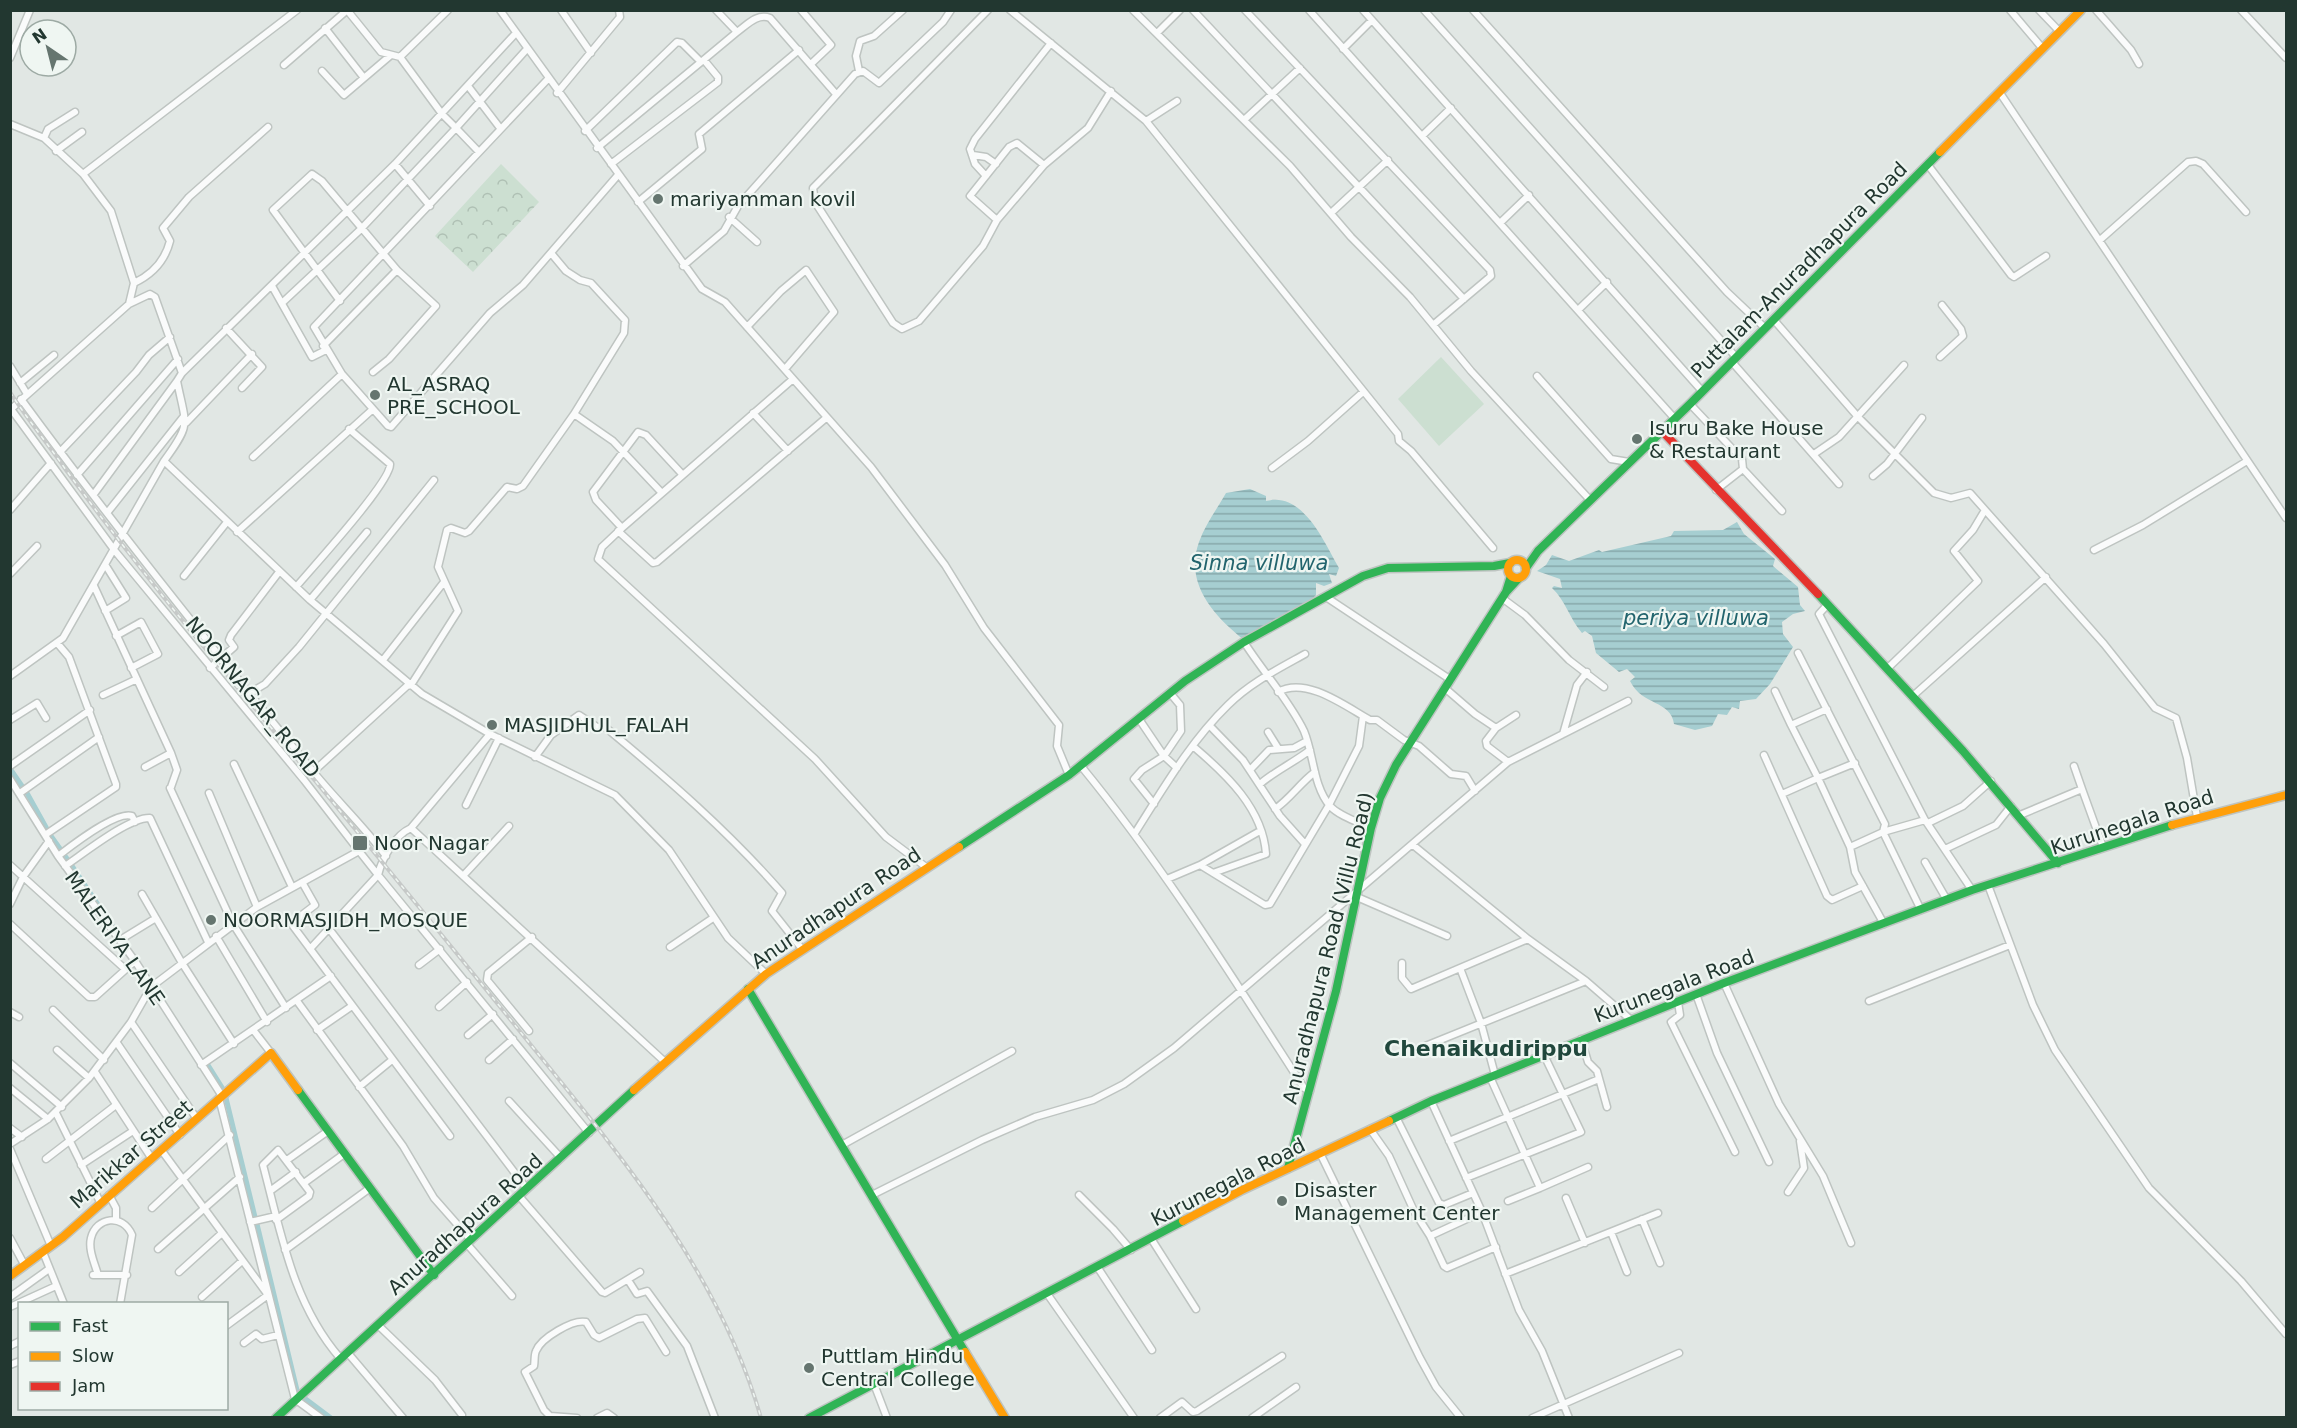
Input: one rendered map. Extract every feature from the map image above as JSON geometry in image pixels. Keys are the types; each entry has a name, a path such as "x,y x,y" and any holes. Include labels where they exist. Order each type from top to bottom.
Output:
{"main road":[{"name":"Puttalam-Anuradhapura Road","path":"1538,551 1675,419 2081,10"},
{"path":"1662,431 1716,490 1889,667 2020,815 2058,863"},
{"name":"Anuradhapura Road","path":"276,1418 665,1062 766,974 1069,775 1170,693 1244,642 1363,576 1388,568 1494,566 1515,561 1538,551"},
{"path":"1513,576 1515,561 1526,568 1538,551"},
{"name":"Anuradhapura Road","path":"1494,566 1513,576"},
{"name":"Anuradhapura Road (Villu Road)","path":"1288,1168 1300,1131 1358,893 1371,828 1384,789 1504,595 1513,576 1524,576 1526,568"},
{"name":"Kurunegala Road","path":"809,1418 1288,1168 1431,1101 1724,983 1972,890 2197,817 2286,795"},
{"path":"748,989 1005,1418"},
{"path":"270,1053 434,1275"},
{"name":"Marikkar Street","path":"10,1276 51,1246 162,1151 270,1053"},
{"name":"Anuradhapura Road (Villu Road)","path":"1300,1131 1301,1162"}],"street":[{"path":"10,58 30,10"},
{"path":"83,174 297,10"},
{"path":"400,57 448,10"},
{"path":"500,10 526,50 683,266 702,289 720,298 872,468 945,566 984,628 1059,725 1057,746 1069,775"},
{"path":"561,10 591,53"},
{"path":"557,93 620,17 619,10"},
{"path":"716,10 737,32"},
{"path":"801,10 831,45 811,64"},
{"path":"859,71 856,50 860,41 874,36 903,10"},
{"path":"859,71 879,83 926,39 951,10"},
{"path":"988,10 886,116 815,184 812,194 893,323 902,329 919,321 983,246 997,220 1044,165 1082,135 1111,91"},
{"path":"1010,10 1146,121 1398,434 1399,441 1411,451 1493,548"},
{"path":"1133,10 1290,166 1433,325 1471,371 1590,500"},
{"path":"1157,33 1180,10"},
{"path":"1193,10 1464,299"},
{"path":"1245,10 1490,270 1491,276 1433,325"},
{"path":"1309,10 1675,419"},
{"path":"1363,10 1702,391"},
{"path":"1424,10 1734,359 1839,484"},
{"path":"1473,10 1727,292 1765,328"},
{"path":"2010,10 2043,49"},
{"path":"2039,10 2060,32"},
{"path":"2096,10 2131,50 2139,64"},
{"path":"2241,10 2286,58"},
{"path":"284,65 346,11 381,52 400,57 442,114 479,152"},
{"path":"597,148 763,13 799,50 836,94"},
{"path":"1343,49 1371,20"},
{"path":"325,28 364,78"},
{"path":"94,494 182,373 349,211 515,34"},
{"path":"585,131 677,42 682,43 718,77 718,82 611,164"},
{"path":"986,176 975,164 970,149 975,139 1051,44"},
{"path":"282,303 361,229 526,50"},
{"path":"638,202 702,149 699,134 799,50"},
{"path":"322,71 342,95 391,54"},
{"path":"1244,120 1300,68"},
{"path":"683,266 724,231 729,217 836,94 859,71"},
{"path":"548,79 314,327 324,348 342,374 391,427 490,313 523,285 618,175"},
{"path":"468,86 500,128"},
{"path":"2000,93 2286,518"},
{"path":"1146,121 1177,101"},
{"path":"1422,136 1451,108"},
{"path":"44,138 48,129 75,112"},
{"path":"10,124 44,138 83,174 111,211 134,283 129,304"},
{"path":"134,283 155,270 167,254 170,241 163,228 189,197 268,127"},
{"path":"56,151 82,132"},
{"path":"997,220 970,196 1009,147 1017,143 1044,165"},
{"path":"973,155 986,157 996,164"},
{"path":"1331,213 1388,160"},
{"path":"2100,240 2188,162 2196,161 2203,165 2246,212"},
{"path":"395,164 430,206"},
{"path":"1928,165 2011,275 2014,277 2046,256"},
{"path":"340,301 288,234 273,208 315,173 397,270 436,306 389,359 373,372"},
{"path":"1500,223 1529,195"},
{"path":"729,217 758,242"},
{"path":"313,772 406,686 411,685 458,611 438,567 447,530 469,531 507,487 517,489 523,486 574,414 624,333 627,324 613,305 591,283 580,280 566,271 551,253"},
{"path":"272,286 312,357 324,348 397,270"},
{"path":"747,327 781,291 806,270 834,312 785,369"},
{"path":"1578,310 1607,282"},
{"path":"182,373 155,297 150,294 129,304 11,409 115,551 304,780 378,875 589,1133"},
{"path":"1940,357 1963,336 1961,329 1942,305"},
{"path":"1774,320 1858,417 1934,493 1951,498 1970,493 2046,577 2155,708 2176,718 2187,758 2197,817"},
{"path":"226,328 262,367 242,388"},
{"path":"60,452 136,372 149,355 170,337"},
{"path":"10,676 58,644 115,551 164,461 183,435 186,423 252,354"},
{"path":"20,382 54,355"},
{"path":"77,475 178,359"},
{"path":"1814,454 1839,437 1904,364"},
{"path":"10,366 27,394"},
{"path":"39,367 48,377"},
{"path":"253,457 342,374"},
{"path":"1536,376 1611,459 1629,462"},
{"path":"794,379 620,530 602,547 598,559 815,759 886,837 927,867"},
{"path":"177,381 186,423"},
{"path":"1272,468 1308,441 1363,392"},
{"name":"NOORNAGAR_ROAD","path":"21,399 77,475 94,494 123,536 313,772 386,855"},
{"path":"1690,404 1742,459 1743,469 1782,511"},
{"path":"237,532 373,409"},
{"path":"753,413 788,451"},
{"path":"574,414 623,450 662,492"},
{"path":"107,513 184,416"},
{"path":"682,474 642,432 638,432 593,495 620,530 654,563 826,418"},
{"path":"1873,476 1895,454 1923,418"},
{"path":"296,587 375,494 390,471 390,464 349,429"},
{"path":"2094,550 2143,525 2247,460"},
{"path":"164,461 279,572 411,685 444,709 490,734 615,795 669,850 728,938 766,974"},
{"path":"10,510 51,463"},
{"path":"1716,490 1743,469"},
{"path":"250,693 265,684 434,480"},
{"path":"1889,667 1978,581 1954,551 1973,530 1985,510"},
{"path":"184,576 227,522"},
{"path":"310,600 367,532"},
{"path":"10,574 37,546"},
{"path":"105,611 126,598 106,566"},
{"path":"210,668 234,647 229,640 231,636 279,572"},
{"path":"1914,695 2046,577"},
{"path":"383,660 444,582"},
{"path":"94,586 171,753 177,770 171,787 233,924 286,1008"},
{"path":"1504,595 1569,660 1604,687"},
{"path":"1326,597 1449,685 1474,714 1496,728"},
{"path":"1828,604 1819,614 1926,821 1972,890"},
{"path":"116,636 141,622 158,654 132,669"},
{"path":"1244,642 1265,676 1291,708 1307,741 1329,805 1371,828"},
{"path":"10,904 23,877 47,838 116,787 69,657 58,644"},
{"path":"1798,653 1885,824 1883,832 1921,910"},
{"path":"1135,833 1177,768 1228,705 1265,676 1305,654"},
{"path":"1563,734 1577,686 1587,672"},
{"path":"104,695 137,679"},
{"path":"1278,692 1295,686 1325,695 1363,716 1377,720 1411,742 1451,774 1466,776 1475,791"},
{"path":"1775,691 1850,847 1855,872 1884,924"},
{"path":"1154,804 1134,780 1142,770 1164,756 1181,731 1180,705 1170,693"},
{"path":"872,1196 982,1140 1035,1117 1093,1100 1125,1084 1174,1048 1240,990 1358,893 1508,762 1628,701"},
{"path":"10,720 37,703 46,718"},
{"path":"1791,725 1827,709"},
{"path":"10,766 90,710"},
{"path":"535,757 550,735 579,715 605,728 709,816 782,893 772,911 802,949"},
{"path":"1508,762 1487,746 1486,741 1496,728 1516,715"},
{"path":"1200,864 1266,905 1270,904 1329,805 1359,746 1363,716"},
{"path":"1138,719 1164,756 1177,768"},
{"path":"1210,726 1250,770 1275,808 1305,844"},
{"path":"1268,732 1278,748"},
{"path":"310,949 330,930 378,875 381,863 402,832 411,828 490,734"},
{"path":"20,793 99,737"},
{"path":"466,805 499,738"},
{"path":"1250,770 1267,752 1278,748 1294,748 1307,741"},
{"path":"1194,747 1219,768 1235,787 1260,822 1260,831 1265,842 1266,854 1213,873"},
{"path":"1260,784 1272,772 1287,767 1310,750"},
{"path":"145,767 171,753"},
{"path":"1764,755 1827,896 1832,900 1863,886"},
{"path":"1782,794 1855,763"},
{"path":"234,764 292,887"},
{"path":"1081,766 1135,833 1304,1088 1310,1090"},
{"path":"2074,766 2103,847"},
{"path":"1275,808 1285,802 1301,782 1316,772"},
{"name":"MALERIYA LANE","path":"10,779 58,856 135,961 221,1097 295,1400"},
{"path":"1850,847 1883,832 1926,821 1963,806 1990,781"},
{"path":"2020,815 2082,789"},
{"path":"209,793 257,907"},
{"path":"1945,849 1996,825 2011,806"},
{"path":"58,856 85,836 123,815 132,816 135,822"},
{"path":"66,866 98,843 135,822 150,818 208,942"},
{"path":"463,876 509,826"},
{"path":"411,828 532,937 665,1062"},
{"path":"1167,879 1200,864 1260,831"},
{"path":"1413,845 1528,939 1586,981 1630,1020"},
{"path":"10,1144 56,1113 95,1072 131,1022 151,987 257,907 359,851"},
{"path":"1925,862 1947,900"},
{"path":"10,865 125,969"},
{"path":"302,882 315,905 293,925 450,1136"},
{"path":"1988,885 2010,945 2055,1050 2149,1188 2241,1281 2286,1334"},
{"path":"1358,893 1447,936"},
{"path":"142,894 182,963 234,1044"},
{"path":"120,940 156,918"},
{"path":"670,947 713,918"},
{"path":"10,924 89,997 95,997 135,961"},
{"path":"330,930 527,1189"},
{"path":"216,936 267,1022"},
{"path":"529,1030 487,980 488,973 532,937"},
{"path":"1402,963 1402,978 1411,989 1528,939"},
{"path":"1869,1002 2010,945"},
{"path":"419,965 440,949"},
{"path":"1461,968 1481,1023 1493,1076 1540,1188"},
{"path":"201,1065 254,1031 331,976"},
{"path":"1418,1049 1586,981"},
{"path":"439,1007 467,982"},
{"path":"1724,983 1770,1086 1823,1176 1851,1244"},
{"path":"1696,994 1718,1053 1768,1162"},
{"path":"297,1001 403,1146 434,1198 512,1296"},
{"path":"1678,1002 1680,1015 1671,1022 1735,1152"},
{"path":"317,1030 352,1006"},
{"path":"53,1010 104,1060"},
{"path":"10,1012 19,1017"},
{"path":"468,1035 493,1014"},
{"path":"131,1022 197,1119"},
{"path":"254,1031 270,1053"},
{"path":"489,1060 513,1039"},
{"path":"1581,1039 1588,1062 1596,1071 1599,1079 1606,1107"},
{"path":"117,1043 180,1135"},
{"path":"57,1050 89,1078"},
{"path":"842,1145 1011,1051"},
{"path":"1466,1178 1581,1132 1544,1054"},
{"path":"359,1087 392,1060"},
{"path":"10,1063 62,1107"},
{"path":"95,1072 152,1159"},
{"path":"1449,1141 1599,1079"},
{"path":"10,1088 48,1119"},
{"path":"509,1101 561,1159"},
{"path":"1431,1101 1482,1212 1519,1310 1542,1351 1569,1418"},
{"path":"46,1159 116,1105"},
{"path":"56,1113 100,1202"},
{"path":"1396,1117 1439,1203 1444,1205 1473,1193"},
{"path":"10,1128 22,1137"},
{"path":"1370,1129 1389,1156 1414,1211 1430,1236 1444,1266 1447,1268 1496,1247"},
{"path":"81,1165 133,1131"},
{"path":"287,1160 328,1131"},
{"path":"152,1208 230,1135"},
{"path":"1788,1192 1804,1168 1800,1140"},
{"path":"10,1149 51,1246"},
{"path":"250,1222 276,1218 309,1197 310,1192 278,1150 262,1165 270,1191 276,1218 285,1250 304,1305 323,1338 344,1354 403,1418"},
{"path":"162,1151 268,1295 228,1325"},
{"path":"304,1183 344,1154"},
{"path":"1320,1154 1420,1358 1436,1387 1461,1418"},
{"path":"1508,1201 1588,1167"},
{"path":"270,1191 296,1172"},
{"path":"158,1249 240,1177"},
{"path":"285,1250 370,1188"},
{"path":"109,1195 116,1208 116,1220"},
{"path":"1079,1195 1131,1251"},
{"path":"519,1196 602,1292 605,1293 640,1272"},
{"path":"1566,1198 1585,1243"},
{"path":"1430,1236 1482,1212"},
{"path":"1505,1274 1658,1213"},
{"path":"1642,1219 1660,1263"},
{"path":"120,1302 127,1275 132,1235 128,1225 116,1220 103,1224 91,1237 95,1275 127,1275"},
{"path":"1611,1232 1627,1272"},
{"path":"179,1272 222,1233"},
{"path":"10,1238 24,1266"},
{"path":"1152,1240 1196,1309"},
{"path":"43,1252 63,1302"},
{"path":"201,1297 242,1261"},
{"path":"1098,1268 1152,1350"},
{"path":"10,1297 50,1269"},
{"path":"628,1280 637,1294 647,1291 687,1346 715,1418"},
{"path":"21,1302 56,1286"},
{"path":"1047,1294 1134,1418"},
{"path":"577,1418 550,1416 544,1410 525,1372 534,1366 536,1350 545,1339 578,1321 586,1322 594,1335 599,1338 636,1319 645,1318 666,1353"},
{"path":"378,1325 435,1380 462,1415"},
{"path":"244,1343 256,1334 262,1339 278,1335"},
{"path":"1532,1418 1679,1353"},
{"path":"1160,1418 1182,1402 1193,1412 1197,1411 1282,1356"},
{"path":"874,1384 887,1418"},
{"path":"1252,1418 1296,1387"},
{"path":"295,1400 321,1418"},
{"path":"597,1418 607,1413 614,1418"}],"green space":[{"path":"501,164 539,202 473,272 435,236"},
{"path":"1441,357 1484,404 1439,446 1398,399"}],"water":[{"name":"Sinna villuwa","path":"1250,489 1266,496 1266,501 1279,500 1301,511 1319,533 1339,568 1336,576 1329,574 1332,583 1324,586 1316,583 1316,595 1309,603 1244,640 1222,620 1205,598 1195,572 1195,557 1204,529 1226,493"},
{"name":"periya villuwa","path":"1737,522 1744,534 1775,559 1773,566 1798,587 1800,605 1805,611 1793,614 1782,622 1783,634 1793,647 1770,684 1756,699 1740,701 1739,709 1732,707 1727,715 1718,714 1712,726 1695,730 1674,724 1668,711 1635,689 1630,681 1635,677 1627,669 1619,672 1596,653 1592,636 1585,631 1582,633 1561,598 1552,588 1554,586 1562,588 1560,579 1537,571 1546,565 1552,555 1569,561 1599,550 1602,552 1671,536 1674,531 1723,530"}],"waterway":[{"path":"11,770 22,786"},
{"path":"27,793 47,829"},
{"path":"51,836 61,850"},
{"path":"65,856 68,860"},
{"path":"72,866 119,936"},
{"path":"208,1065 223,1089"},
{"path":"226,1098 255,1217"},
{"path":"257,1224 297,1390"},
{"path":"303,1397 331,1418"}],"railway":[{"path":"10,392 30,422 150,580 448,943 626,1165 691,1260 718,1310 742,1363 761,1418"}],"traffic: fast":[{"path":"1526,568 1538,551 1690,404 1940,152"},
{"path":"959,847 1069,775 1185,681 1244,642 1363,576 1388,568 1494,566 1510,563"},
{"path":"1506,592 1511,576"},
{"path":"1288,1168 1336,991 1371,828 1380,798 1396,765 1506,592 1519,578"},
{"path":"1818,594 1963,751 2058,863"},
{"path":"1389,1121 1431,1101 1724,983 1972,890 2172,825"},
{"path":"748,989 965,1352"},
{"path":"298,1090 434,1275"},
{"path":"276,1418 634,1090"},
{"path":"809,1418 1183,1221"}],"traffic: slow":[{"path":"1940,152 2081,10"},
{"path":"1513,560 1521,560 1526,565 1526,569 1524,576 1513,578 1508,573 1508,565 1513,560"},
{"path":"2172,825 2286,795"},
{"path":"634,1090 766,974 959,847"},
{"path":"10,1276 63,1237 271,1053 298,1090"},
{"path":"1183,1221 1242,1190 1389,1121"},
{"path":"965,1352 1005,1418"}],"traffic: jam":[{"path":"1662,431 1818,594"}],"place":[{"name":"mariyamman kovil","path":"658,199"},
{"name":"AL_ASRAQ PRE_SCHOOL","path":"375,395"},
{"name":"Isuru Bake House & Restaurant","path":"1637,439"},
{"name":"MASJIDHUL_FALAH","path":"492,725"},
{"name":"Noor Nagar","path":"360,843"},
{"name":"NOORMASJIDH_MOSQUE","path":"211,920"},
{"name":"Disaster Management Center","path":"1282,1201"},
{"name":"Puttlam Hindu Central College","path":"809,1368"}],"district":[{"name":"Chenaikudirippu","path":"1486,1048"}]}
